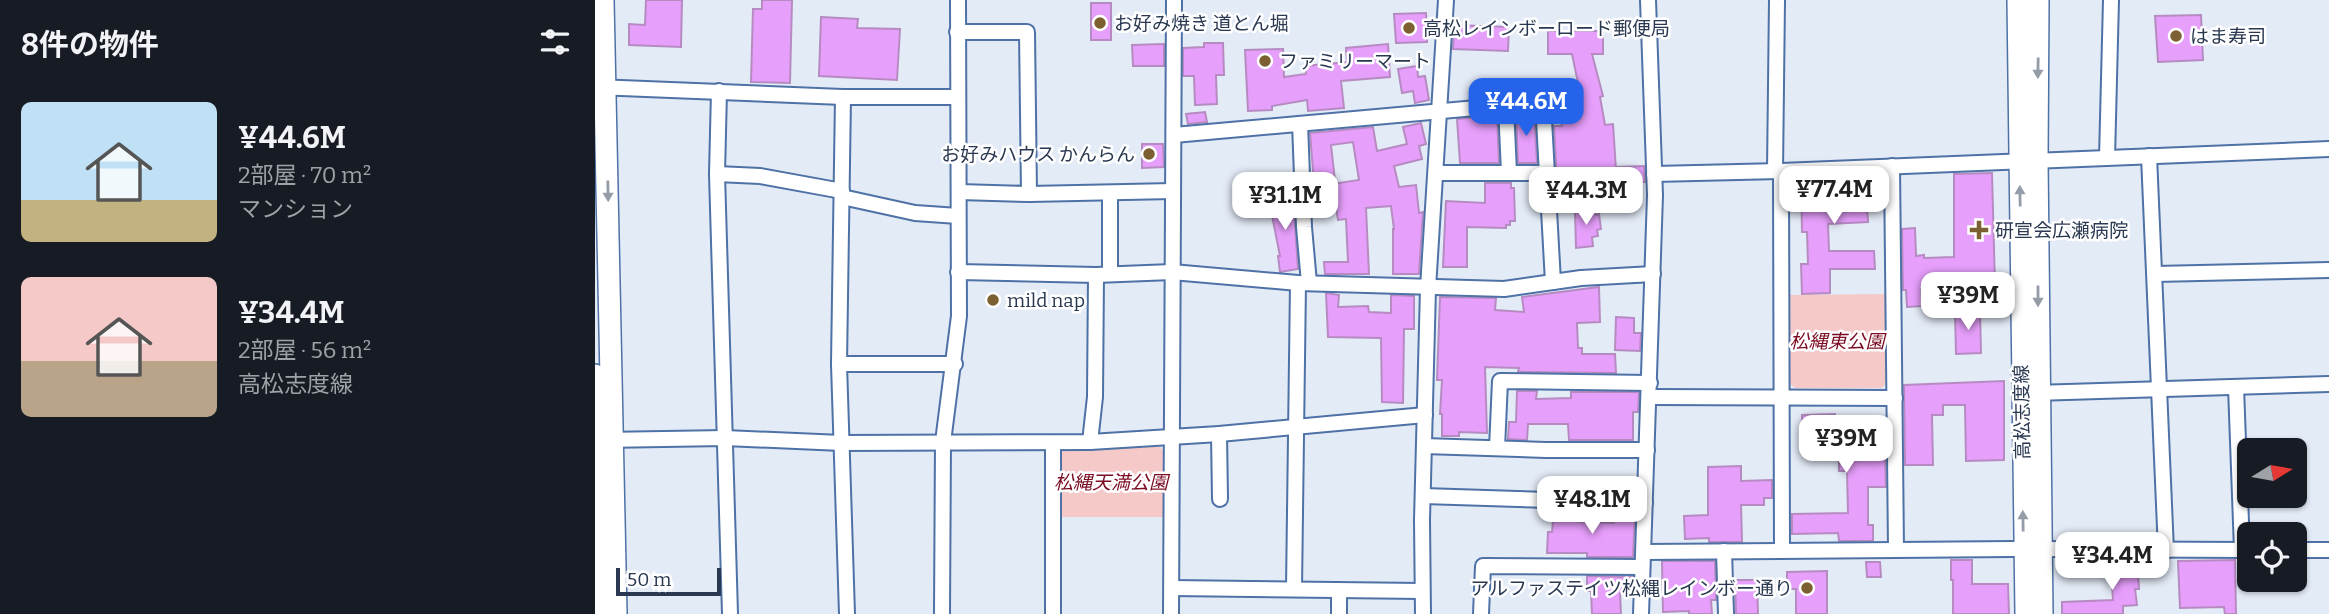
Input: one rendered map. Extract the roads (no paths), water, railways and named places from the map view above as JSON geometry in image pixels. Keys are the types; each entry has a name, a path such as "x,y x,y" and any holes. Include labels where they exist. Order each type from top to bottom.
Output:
{"main road":[{"path":"603,0 600,87 601,440 606,611"},
{"name":"高松志度線","path":"2018,0 2028,161 2032,550 2026,614"},
{"name":"高松志度線","path":"2028,161 2038,0"},
{"path":"595,375 601,440"},
{"name":"高松志度線","path":"2032,550 2042,614"}],"street":[{"path":"942,614 943,442 960,316 958,0"},
{"path":"1171,614 1174,0"},
{"path":"1423,614 1428,288 1446,0"},
{"path":"1641,614 1653,274 1654,174 1648,0"},
{"path":"1777,0 1782,551"},
{"path":"2107,158 2111,0"},
{"path":"957,32 1027,32 1029,194"},
{"path":"600,87 843,97 958,97"},
{"path":"719,91 717,174 730,614"},
{"path":"843,97 839,364 847,614"},
{"path":"1174,135 1543,102 1553,282"},
{"path":"1506,106 1509,173"},
{"path":"1294,589 1304,283 1300,124"},
{"path":"1654,174 2329,149"},
{"path":"2150,156 2166,551"},
{"path":"1892,166 1896,550"},
{"path":"1436,173 1546,173"},
{"path":"717,174 759,176 915,213 958,216"},
{"path":"959,192 1029,194 1173,191"},
{"path":"1090,442 1110,192"},
{"path":"2155,274 2329,270"},
{"path":"958,272 1172,272 1304,283 1504,289 1581,278 1653,274"},
{"path":"839,364 955,364"},
{"path":"1497,448 1500,381 1781,397 1895,398"},
{"path":"2030,393 2329,384"},
{"path":"2236,387 2243,522"},
{"path":"601,440 725,438 842,443 1090,442 1219,434 1426,415"},
{"path":"1219,434 1220,499"},
{"path":"1052,443 1053,614"},
{"path":"1424,446 1647,450"},
{"path":"1423,496 1645,503"},
{"path":"1481,614 1483,566 1643,560 1724,551 2237,550"},
{"path":"2307,550 2329,550"},
{"path":"1724,551 1726,614"},
{"path":"1172,588 1422,591"},
{"path":"1339,590 1339,614"}],"place":[{"name":"お好み焼き 道とん堀","path":"1100,23"},
{"name":"高松レインボーロード郵便局","path":"1409,28"},
{"name":"はま寿司","path":"2176,36"},
{"name":"ファミリーマート","path":"1265,61"},
{"name":"お好みハウス かんらん","path":"1149,154"},
{"name":"研宣会広瀬病院","path":"1979,230"},
{"name":"mild nap","path":"993,300"},
{"name":"アルファステイツ松縄レインボー通り","path":"1807,588"}],"park label":[{"name":"松縄東公園","path":"1837,341"},
{"name":"松縄天満公園","path":"1111,482"}]}
